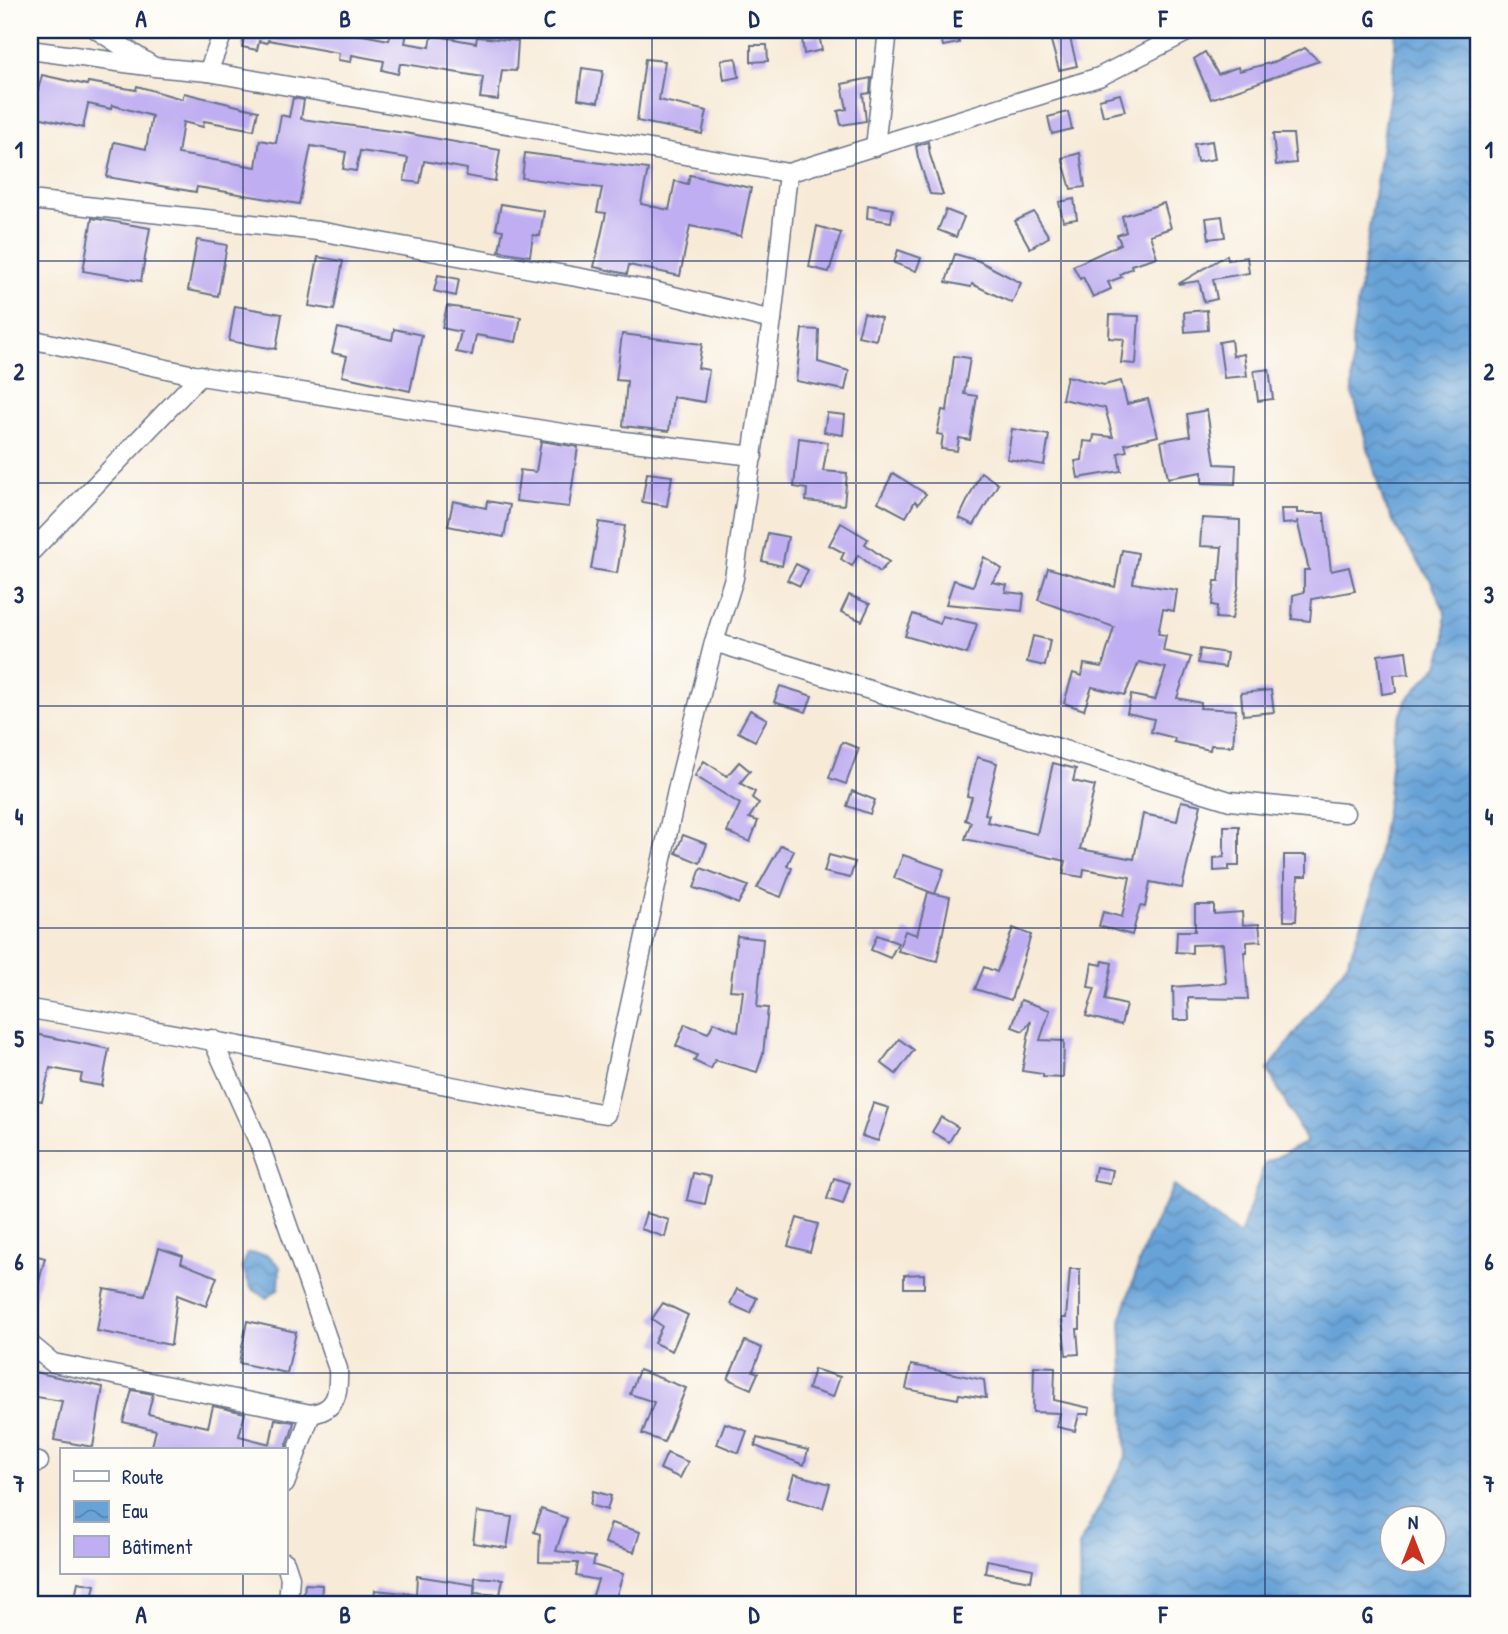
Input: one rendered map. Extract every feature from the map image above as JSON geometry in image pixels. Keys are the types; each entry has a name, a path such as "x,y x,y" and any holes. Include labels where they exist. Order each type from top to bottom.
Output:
{"street":[{"path":"97,30 154,67"},
{"path":"208,72 224,30"},
{"path":"875,147 888,30"},
{"path":"30,50 208,72 788,173 1098,78 1191,30"},
{"path":"30,1009 212,1039 427,1084 607,1114 664,846 714,642 734,578 772,320 788,173"},
{"path":"30,200 318,231 649,290 772,320"},
{"path":"30,339 201,375 581,436 753,456"},
{"path":"30,553 201,375"},
{"path":"714,642 1230,801 1345,813"},
{"path":"30,1344 53,1363 311,1414 324,1412 334,1404 339,1391 338,1369 260,1143 212,1039"},
{"path":"287,1479 311,1414"},
{"path":"287,1568 290,1577 288,1604"}],"water":[{"path":"1396,30 1478,30 1478,1604 1080,1604 1079,1545 1126,1457 1121,1318 1147,1239 1174,1186 1240,1235 1265,1163 1307,1142 1268,1070 1348,962 1371,897 1388,798 1394,732 1407,699 1438,665 1445,643 1445,612 1430,579 1401,536 1384,504 1352,392 1352,339 1393,73"},
{"path":"248,1253 268,1255 280,1267 279,1288 267,1298 251,1288 242,1267"}],"building":[{"path":"235,30 358,30 357,34 389,40 392,30 407,33 405,43 430,47 432,35 476,43 477,37 518,41 516,71 502,70 498,100 480,98 483,77 405,64 400,64 398,74 382,70 384,61 352,55 351,62 338,60 339,53 268,40 267,43 259,41 257,50 242,47 244,37 234,35"},
{"path":"939,30 956,30 959,43 943,46"},
{"path":"1048,30 1068,30 1077,66 1059,70"},
{"path":"819,35 822,50 804,54 802,38"},
{"path":"751,45 767,45 768,61 751,62"},
{"path":"1305,48 1319,61 1211,99 1194,59 1205,52 1218,74 1238,67 1239,71 1274,62"},
{"path":"736,58 739,77 724,80 721,60"},
{"path":"645,59 665,61 659,100 707,111 702,134 637,121"},
{"path":"582,68 603,71 598,102 578,99"},
{"path":"42,75 87,85 88,82 136,90 137,86 182,99 184,93 258,111 254,130 204,121 203,127 183,122 178,154 256,167 260,140 276,143 281,115 289,117 293,98 304,100 301,119 405,133 500,150 495,181 466,176 467,169 424,161 420,183 404,181 408,158 360,151 356,171 343,169 346,152 311,146 299,204 197,187 196,192 107,177 114,142 146,149 152,116 112,105 111,109 88,104 83,128 30,115 30,92 37,94"},
{"path":"871,78 870,93 863,94 866,121 841,125 838,111 847,109 842,84"},
{"path":"1120,94 1125,111 1103,116 1099,99"},
{"path":"1068,112 1072,129 1052,134 1048,117"},
{"path":"1273,134 1293,134 1296,163 1276,165"},
{"path":"1212,141 1215,159 1197,162 1194,144"},
{"path":"928,142 943,195 930,194 918,157 916,146"},
{"path":"525,153 648,169 641,204 669,210 675,181 688,184 690,175 751,188 741,236 690,226 680,276 629,265 627,274 594,267 606,213 597,212 602,188 522,178"},
{"path":"1080,153 1085,187 1071,189 1062,158"},
{"path":"1074,199 1077,219 1063,221 1059,202"},
{"path":"1164,203 1171,228 1150,235 1157,257 1131,265 1132,268 1120,274 1122,277 1108,282 1111,289 1093,297 1083,277 1080,279 1073,266 1121,244 1117,235 1126,232 1122,216"},
{"path":"501,204 544,211 540,236 533,235 530,256 499,251 503,230 496,229"},
{"path":"868,205 893,209 891,222 867,218"},
{"path":"946,210 964,217 956,237 938,230"},
{"path":"1034,212 1049,237 1030,248 1015,221"},
{"path":"1222,216 1225,237 1209,239 1206,218"},
{"path":"92,218 150,228 141,281 83,271"},
{"path":"817,226 841,233 829,272 809,267"},
{"path":"197,240 227,245 218,296 188,290"},
{"path":"898,250 921,258 916,271 894,263"},
{"path":"955,254 979,261 1021,283 1012,303 972,284 971,287 946,282"},
{"path":"1227,255 1228,260 1247,257 1249,273 1213,279 1217,299 1204,302 1199,281 1178,284"},
{"path":"318,257 343,261 334,310 309,306"},
{"path":"438,275 459,279 456,296 434,291"},
{"path":"235,306 282,314 276,349 229,341"},
{"path":"447,306 521,317 516,342 476,335 472,355 456,352 461,332 442,328"},
{"path":"1207,310 1208,330 1185,332 1184,312"},
{"path":"864,313 881,318 876,340 858,336"},
{"path":"1110,315 1139,316 1136,364 1121,363 1124,339 1109,338"},
{"path":"338,328 392,340 394,329 422,335 410,391 342,376 347,356 332,353"},
{"path":"802,329 819,330 818,362 849,371 845,390 796,381"},
{"path":"622,334 702,344 698,368 709,370 704,402 673,397 669,431 623,426 627,381 616,380"},
{"path":"1231,340 1233,356 1244,354 1247,376 1224,378 1219,342"},
{"path":"954,356 970,358 964,394 977,396 970,440 959,438 957,451 941,449 943,435 937,434 942,410 947,411"},
{"path":"1269,369 1273,399 1258,401 1254,371"},
{"path":"1067,376 1104,385 1121,381 1127,404 1148,399 1158,436 1125,444 1127,451 1118,453 1121,471 1078,478 1075,461 1082,460 1084,441 1093,442 1094,435 1113,437 1105,408 1062,399"},
{"path":"1207,410 1215,464 1236,465 1235,484 1202,483 1202,472 1168,478 1161,441 1190,436 1187,414"},
{"path":"827,413 845,415 843,435 824,432"},
{"path":"1012,429 1049,435 1044,465 1007,459"},
{"path":"799,438 828,442 823,471 847,473 844,505 806,501 807,489 794,487"},
{"path":"541,441 578,447 569,507 516,501 520,470 536,472"},
{"path":"981,472 998,484 974,525 959,518"},
{"path":"647,473 672,476 667,506 642,502"},
{"path":"893,473 926,494 918,504 915,501 906,517 878,502"},
{"path":"453,501 486,508 487,501 510,505 504,537 448,526"},
{"path":"1281,509 1297,509 1297,513 1324,513 1331,571 1349,567 1355,591 1312,599 1310,621 1292,619 1293,595 1304,592 1304,570 1309,570 1298,523 1282,524"},
{"path":"1202,518 1240,520 1239,584 1232,619 1216,618 1217,606 1212,605 1215,581 1219,581 1222,547 1200,546"},
{"path":"599,522 625,526 617,573 591,569"},
{"path":"841,523 868,539 865,544 889,562 880,572 858,555 852,566 841,559 844,553 829,545"},
{"path":"768,533 788,537 782,566 762,561"},
{"path":"1122,550 1138,553 1133,583 1177,590 1174,611 1163,609 1158,634 1166,635 1163,651 1191,657 1177,698 1201,703 1200,708 1236,710 1233,746 1211,745 1210,750 1174,742 1175,738 1151,732 1154,719 1127,713 1131,695 1155,700 1166,668 1139,662 1125,695 1092,687 1084,710 1064,703 1073,673 1082,676 1084,664 1102,667 1114,627 1038,600 1048,568 1115,587"},
{"path":"984,557 1002,569 992,582 1007,585 1005,592 1024,594 1022,611 946,604 954,580 973,586"},
{"path":"796,564 808,570 800,586 787,580"},
{"path":"849,595 870,604 862,621 841,612"},
{"path":"913,614 940,624 942,616 977,624 967,654 905,636"},
{"path":"1033,636 1050,640 1045,666 1027,662"},
{"path":"1200,649 1227,653 1225,667 1198,663"},
{"path":"1406,651 1409,674 1394,675 1396,692 1382,694 1378,655"},
{"path":"780,686 812,696 806,712 774,702"},
{"path":"1271,690 1274,712 1243,715 1241,693"},
{"path":"750,710 767,719 755,741 738,732"},
{"path":"842,742 859,748 846,784 829,778"},
{"path":"977,757 997,763 985,814 989,815 987,822 1037,834 1053,763 1076,769 1073,781 1095,786 1080,849 1134,859 1143,814 1177,821 1181,801 1201,805 1182,888 1150,882 1145,907 1140,906 1132,935 1099,926 1103,912 1122,917 1130,877 1084,869 1083,877 1063,874 1066,861 965,839 971,822 965,820 972,797 967,796"},
{"path":"704,761 727,776 739,762 750,771 740,783 755,792 752,798 759,803 749,818 758,821 750,842 727,832 740,804 695,776"},
{"path":"852,791 875,800 870,814 847,806"},
{"path":"1224,826 1239,826 1239,866 1214,871 1214,858 1224,857"},
{"path":"683,835 707,844 700,863 676,853"},
{"path":"781,845 794,851 787,866 792,868 781,897 757,888"},
{"path":"829,855 855,862 850,878 824,872"},
{"path":"903,855 944,869 935,894 894,878"},
{"path":"1284,855 1307,855 1307,876 1298,876 1296,921 1284,921"},
{"path":"701,868 748,886 738,904 694,888"},
{"path":"928,892 950,897 937,961 898,951 905,931 917,935"},
{"path":"1195,905 1214,905 1214,914 1242,912 1243,925 1259,924 1261,941 1247,942 1247,952 1244,952 1248,999 1188,998 1189,1020 1174,1020 1173,987 1226,983 1223,944 1192,945 1192,953 1176,952 1177,931 1195,931"},
{"path":"1013,928 1031,935 1011,1000 975,989 984,967 997,972"},
{"path":"877,935 898,943 890,958 871,950"},
{"path":"737,936 763,939 757,1007 768,1008 763,1054 757,1072 715,1060 711,1069 694,1061 697,1055 676,1046 685,1024 708,1033 714,1022 738,1032 743,991 730,990"},
{"path":"1103,961 1112,963 1105,1000 1126,1005 1121,1025 1086,1016 1095,988 1088,987 1092,963 1102,965"},
{"path":"1021,1000 1050,1010 1040,1040 1064,1041 1063,1078 1043,1077 1043,1074 1022,1071 1031,1021 1023,1031 1012,1027"},
{"path":"30,1033 109,1049 102,1086 80,1082 82,1074 50,1068 42,1101 30,1099"},
{"path":"899,1039 914,1050 896,1074 881,1063"},
{"path":"873,1103 889,1108 878,1141 862,1136"},
{"path":"941,1117 958,1127 949,1142 932,1132"},
{"path":"1096,1167 1113,1170 1110,1184 1093,1181"},
{"path":"693,1173 711,1177 705,1204 687,1200"},
{"path":"834,1178 850,1183 843,1204 827,1199"},
{"path":"646,1213 669,1220 665,1237 641,1229"},
{"path":"797,1218 818,1224 810,1252 788,1246"},
{"path":"159,1248 183,1256 181,1263 217,1277 206,1306 177,1295 171,1345 97,1331 104,1289 145,1296"},
{"path":"34,1255 45,1258 34,1301 30,1300 30,1270"},
{"path":"1070,1269 1080,1269 1080,1329 1077,1329 1079,1354 1066,1355 1062,1318 1066,1318"},
{"path":"924,1274 924,1288 904,1288 904,1275"},
{"path":"737,1289 757,1298 750,1313 730,1304"},
{"path":"663,1303 688,1315 672,1351 654,1343 662,1326 652,1319"},
{"path":"247,1321 296,1332 287,1373 239,1363"},
{"path":"745,1341 762,1348 753,1371 758,1373 751,1389 728,1379"},
{"path":"911,1365 984,1380 986,1398 959,1394 958,1399 906,1389"},
{"path":"1034,1366 1055,1367 1054,1400 1090,1408 1089,1414 1079,1414 1075,1431 1057,1427 1060,1413 1033,1412"},
{"path":"814,1369 840,1377 833,1397 808,1389"},
{"path":"639,1370 686,1388 664,1442 642,1434 654,1402 630,1394"},
{"path":"30,1371 103,1387 93,1447 54,1440 62,1401 30,1396"},
{"path":"132,1390 153,1394 148,1414 208,1427 213,1406 245,1413 239,1436 270,1444 275,1419 294,1422 286,1448 160,1448 152,1446 156,1430 123,1422"},
{"path":"725,1423 747,1431 739,1453 717,1444"},
{"path":"757,1438 808,1450 804,1465 755,1446"},
{"path":"667,1453 688,1462 680,1478 660,1469"},
{"path":"794,1474 830,1484 823,1508 787,1498"},
{"path":"593,1491 611,1496 607,1510 590,1505"},
{"path":"541,1509 567,1518 556,1551 595,1557 593,1565 623,1574 614,1604 590,1604 598,1580 576,1576 578,1563 539,1562 540,1534 534,1532"},
{"path":"477,1512 512,1517 507,1548 473,1543"},
{"path":"611,1523 640,1532 634,1552 605,1543"},
{"path":"987,1560 1033,1569 1031,1581 985,1573"},
{"path":"417,1576 475,1585 473,1604 373,1604 375,1590 416,1594"},
{"path":"475,1577 503,1579 500,1595 474,1593"},
{"path":"78,1582 95,1585 91,1604 74,1604"},
{"path":"305,1584 322,1585 321,1603 303,1602"}]}
